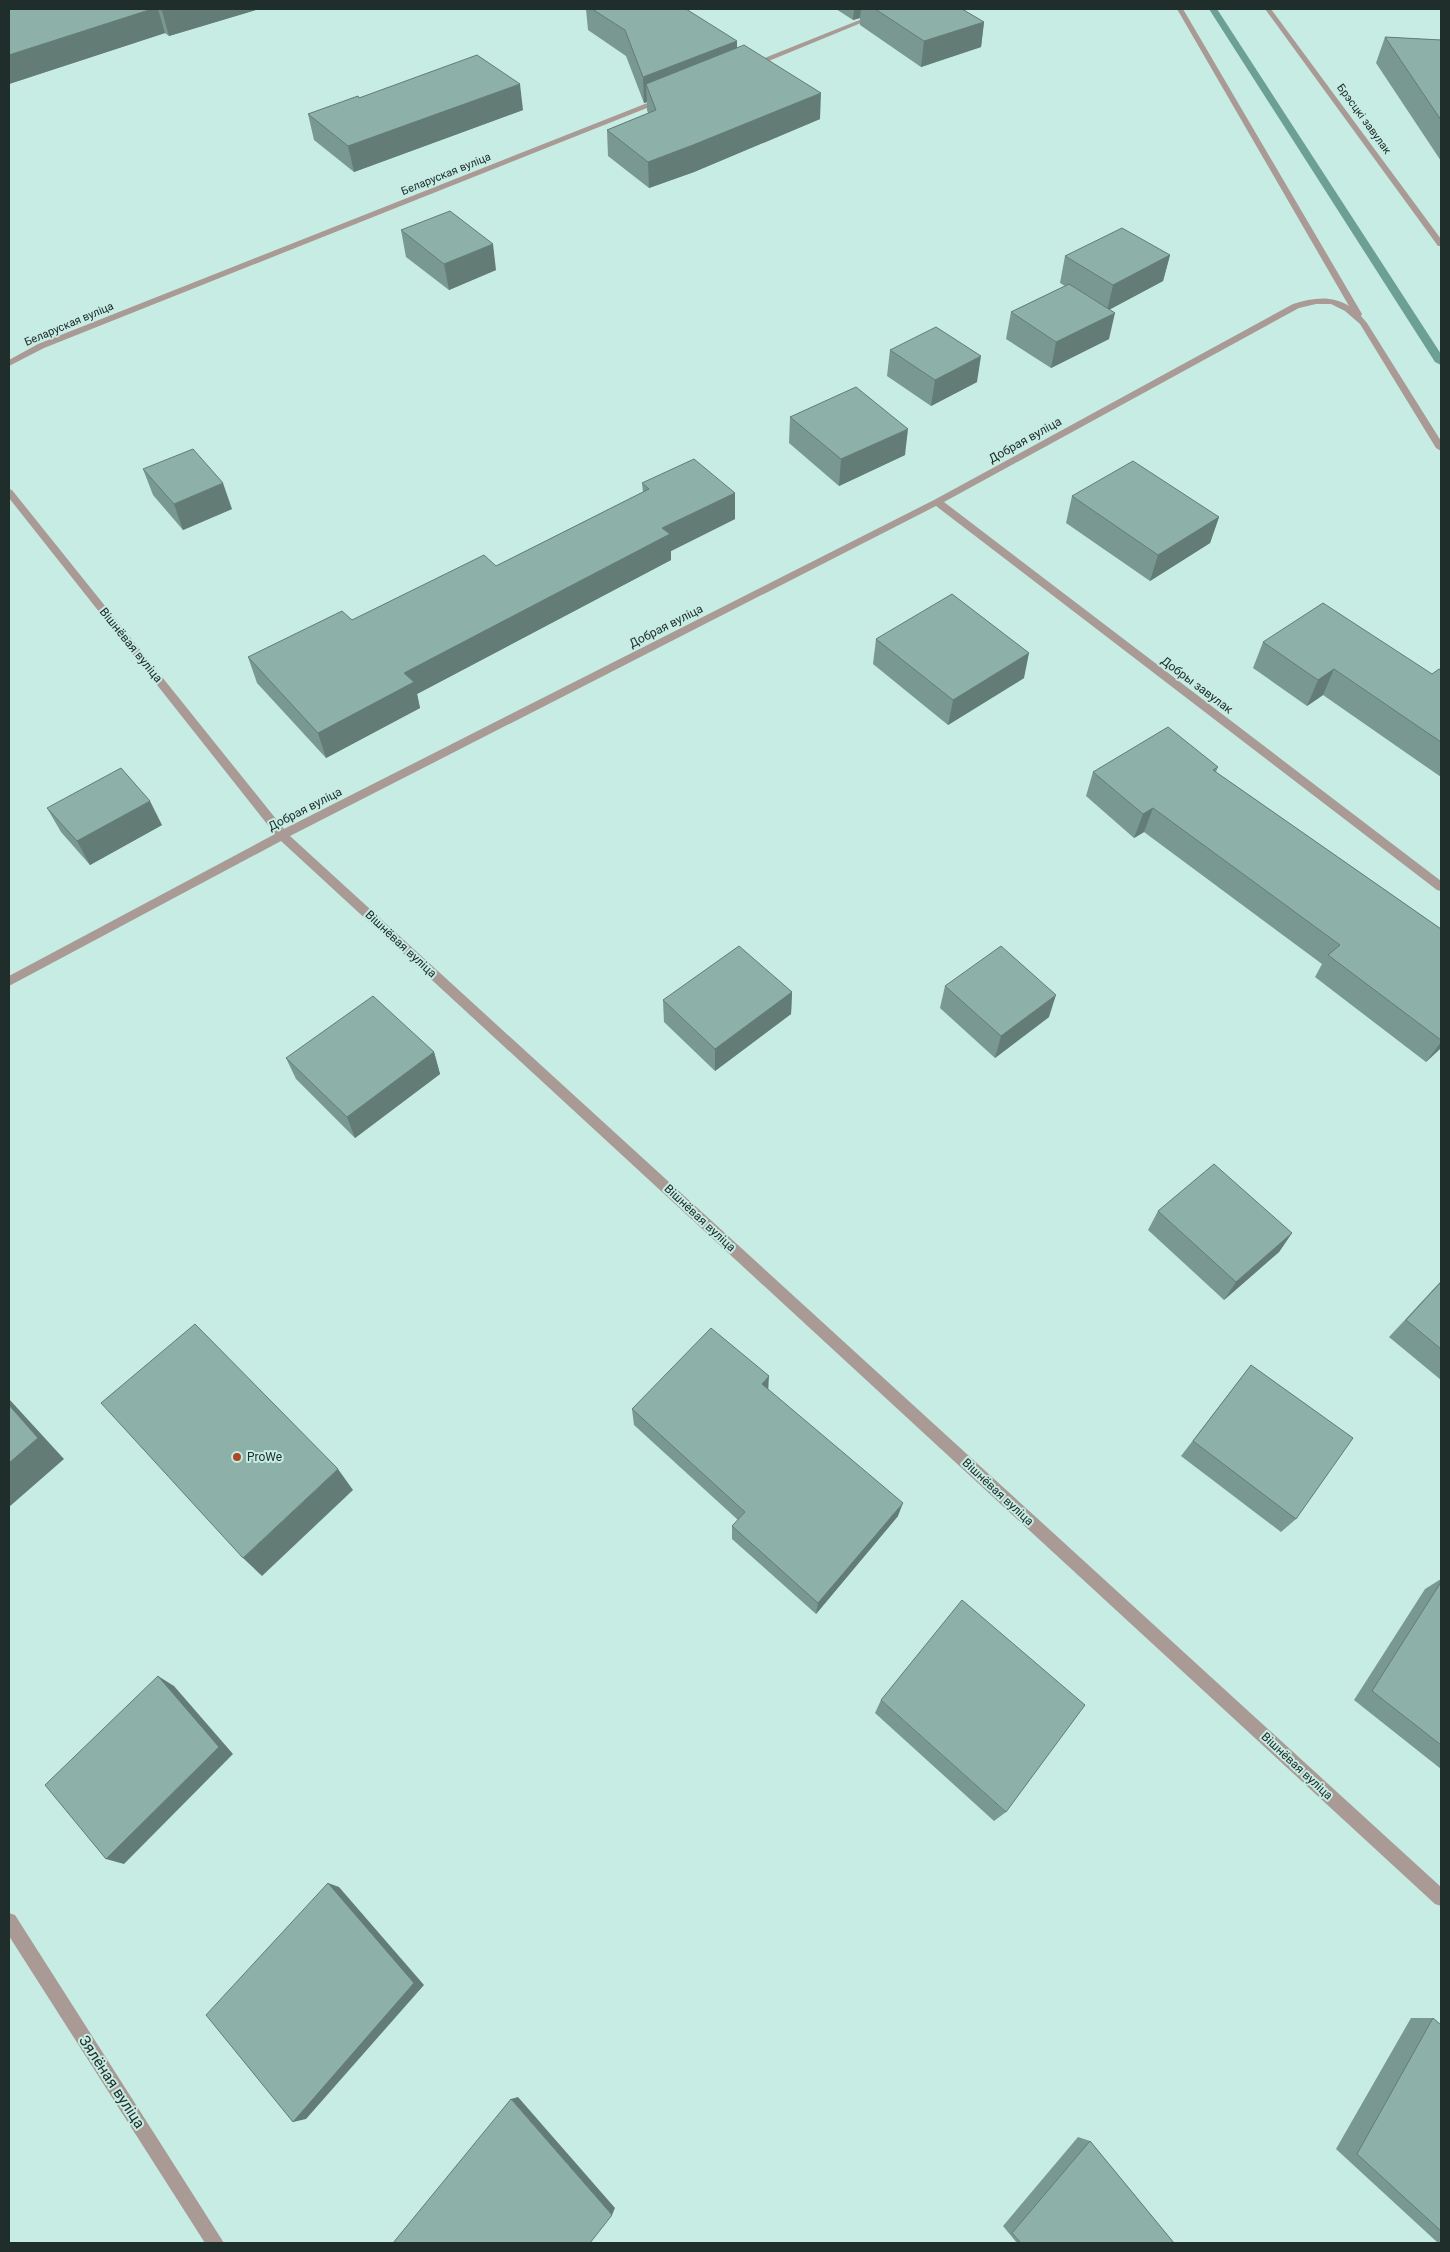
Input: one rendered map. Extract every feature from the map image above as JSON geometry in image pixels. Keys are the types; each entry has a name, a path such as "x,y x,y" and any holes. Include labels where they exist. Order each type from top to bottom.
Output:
{"street":[{"path":"744,68 892,9"},
{"path":"1180,9 1364,323 1441,448"},
{"name":"Брэсцкі завулак","path":"1268,9 1441,244"},
{"name":"Беларуская вуліца","path":"9,363 41,346 670,97"},
{"name":"Добрая вуліца","path":"9,981 282,834 938,502 1296,306 1315,300 1334,302 1353,312 1364,323"},
{"name":"Вішнёвая вуліца","path":"9,492 282,834 1441,1898"},
{"name":"Добры завулак","path":"938,502 1441,887"},
{"name":"Зялёная вуліца","path":"9,1921 215,2243"}],"building":[{"path":"9,9 152,9 9,55"},
{"path":"592,9 686,9 737,41 643,77 625,30"},
{"path":"875,9 962,9 984,22 924,41"},
{"path":"1385,37 1441,40 1441,120"},
{"path":"744,45 821,93 648,162 607,130 656,110 646,84"},
{"path":"477,55 520,84 348,146 308,114 358,96 359,98"},
{"path":"450,211 493,244 444,264 401,230"},
{"path":"1122,228 1170,255 1113,285 1065,256"},
{"path":"1069,284 1115,313 1056,342 1011,312"},
{"path":"936,327 981,356 935,380 890,350"},
{"path":"856,387 908,429 841,459 790,417"},
{"path":"193,449 223,483 174,504 143,469"},
{"path":"694,459 735,493 662,528 670,534 404,673 414,682 318,733 248,657 342,611 352,620 484,555 496,566 649,489 642,483"},
{"path":"1133,461 1219,517 1158,555 1072,496"},
{"path":"952,594 1029,653 953,700 876,639"},
{"path":"1323,603 1432,674 1439,669 1441,670 1441,742 1334,669 1318,680 1263,642"},
{"path":"1168,727 1218,767 1213,770 1441,929 1441,1040 1328,955 1340,945 1153,808 1143,814 1093,772"},
{"path":"121,768 150,801 77,841 47,808"},
{"path":"739,946 792,992 715,1049 663,1000"},
{"path":"1001,946 1056,995 1001,1036 945,986"},
{"path":"373,996 434,1052 347,1117 286,1058"},
{"path":"1214,1164 1292,1233 1236,1282 1158,1211"},
{"path":"1441,1282 1441,1349 1406,1320"},
{"name":"ProWe","path":"195,1324 338,1469 243,1558 101,1403"},
{"path":"711,1328 769,1376 762,1384 903,1503 818,1603 732,1526 745,1512 632,1409"},
{"path":"1251,1365 1353,1438 1296,1519 1193,1441"},
{"path":"9,1405 38,1438 9,1463"},
{"path":"1441,1582 1441,1745 1372,1691"},
{"path":"962,1600 1085,1705 1006,1812 881,1700"},
{"path":"158,1676 219,1747 106,1859 45,1785"},
{"path":"328,1883 414,1983 293,2122 206,2015"},
{"path":"1433,2018 1441,2025 1441,2231 1357,2154"},
{"path":"511,2099 612,2215 590,2243 393,2243"},
{"path":"1090,2141 1174,2243 1021,2243 1012,2233"}],"waterway":[{"path":"1213,9 1441,362"}],"place":[{"name":"ProWe","path":"237,1457"}]}
